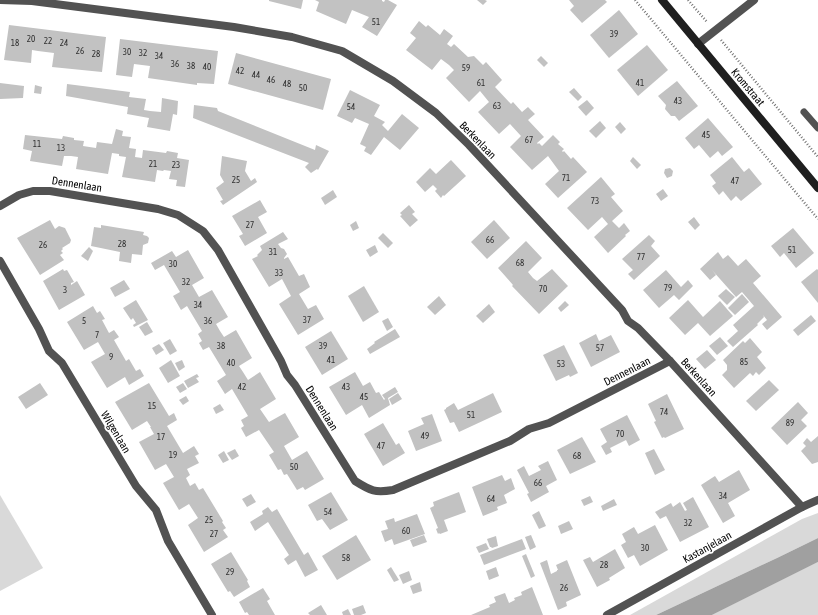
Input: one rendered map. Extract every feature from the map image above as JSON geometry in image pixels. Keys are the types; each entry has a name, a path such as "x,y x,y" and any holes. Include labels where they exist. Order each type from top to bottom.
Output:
{"main road":[{"name":"Kromstraat","path":"662,0 818,188"}],"street":[{"name":"Berkenlaan","path":"0,0 52,3 234,27 292,37 342,51 393,81 436,112 469,145 622,310 628,321 638,328 670,361 802,507"},
{"path":"698,44 754,0"},
{"name":"Dennenlaan","path":"0,206 19,195 33,191 50,191 158,209 178,215 203,231 218,250 281,361 287,375 295,385 355,481 378,493 393,490 510,441 529,429 549,423 670,361"},
{"name":"Wilgenlaan","path":"0,261 39,329 49,351 62,363 136,486 156,510 168,541 212,615"},
{"name":"Kastanjelaan","path":"607,615 802,507 818,500"}],"lane":[{"path":"804,112 818,128"}],"path":[{"path":"636,0 818,219"},
{"path":"688,0 818,157"}],"shaded area":[{"path":"0,495 43,568 0,591"},
{"path":"818,513 818,538 656,615 630,615 802,519"},
{"path":"818,538 818,562 712,615 656,615 777,558"},
{"path":"818,562 818,615 712,615"}],"building":[{"path":"269,0 303,0 301,9"},
{"path":"315,0 382,0 384,2 385,0 388,0 397,5 377,36 362,27 369,17 352,10 346,24 316,11 319,2"},
{"path":"477,0 485,0 487,1 483,5"},
{"path":"569,0 605,0 607,2 582,23 570,10 574,6"},
{"path":"619,10 638,34 609,58 590,35"},
{"path":"419,21 426,27 428,25 440,35 444,29 453,36 447,44 451,47 454,44 468,57 474,56 483,65 486,62 502,80 495,87 511,104 513,102 522,112 528,107 535,114 528,120 544,137 537,143 542,146 553,135 560,142 558,144 564,149 562,151 564,151 571,159 573,157 587,172 558,198 545,184 559,171 548,156 532,170 510,147 521,136 510,124 499,134 478,112 489,102 480,91 469,102 446,78 454,70 449,65 441,59 432,70 406,50 416,38 410,33"},
{"path":"9,25 106,37 102,72 52,67 54,53 32,50 31,63 4,60"},
{"path":"120,39 218,51 214,84 197,83 197,85 148,78 150,66 134,64 132,77 116,75"},
{"path":"647,45 668,70 638,96 617,70"},
{"path":"236,53 331,79 323,110 228,84"},
{"path":"541,56 548,63 544,67 537,60"},
{"path":"677,81 698,106 679,121 675,116 671,116 665,109 666,105 658,96"},
{"path":"0,83 24,86 23,98 0,99"},
{"path":"67,84 130,92 129,97 146,99 144,110 150,111 161,112 162,98 178,101 177,115 173,114 170,131 147,127 149,118 127,114 128,107 66,96"},
{"path":"35,85 42,87 41,94 34,93"},
{"path":"574,88 582,97 578,101 569,92"},
{"path":"350,90 380,105 374,116 385,122 382,125 388,131 402,114 419,128 400,150 384,137 371,155 364,151 366,147 360,144 369,124 355,118 352,123 337,116"},
{"path":"587,100 594,108 586,116 578,107"},
{"path":"194,105 217,108 218,111 315,150 316,145 329,151 318,170 317,169 311,173 305,167 309,163 193,118"},
{"path":"708,118 733,147 722,156 718,151 710,158 699,145 694,149 685,138"},
{"path":"600,121 606,128 596,138 589,131"},
{"path":"620,122 626,129 621,134 615,127"},
{"path":"116,129 123,131 122,136 131,137 129,148 136,149 135,157 142,158 143,150 166,153 167,151 178,153 177,158 189,160 185,187 176,186 177,180 169,179 171,171 157,170 155,182 122,177 126,157 119,156 119,154 112,153 108,174 76,169 78,157 64,156 62,166 30,161 32,151 23,149 25,135 62,139 63,136 74,138 74,140 84,141 83,146 96,148 97,142 112,144"},
{"path":"222,156 247,161 245,171 251,181 255,178 257,182 223,205 220,201 223,200 216,188 224,182 220,175"},
{"path":"633,157 641,165 637,169 630,161"},
{"path":"732,157 744,172 749,168 762,184 741,201 736,196 731,201 723,191 719,195 712,186 716,183 710,175"},
{"path":"451,160 466,176 441,198 435,191 437,189 433,185 425,192 416,182 430,168 436,174"},
{"path":"670,168 673,171 672,176 667,178 664,173 665,169"},
{"path":"601,177 615,194 611,197 623,211 612,221 619,228 624,223 630,231 608,253 594,237 608,224 602,217 588,230 567,208"},
{"path":"663,189 668,196 661,201 656,194"},
{"path":"333,190 337,197 325,205 321,198"},
{"path":"260,200 267,212 258,217 267,233 245,246 239,236 243,234 232,216"},
{"path":"409,205 415,212 412,214 418,220 410,227 400,216 402,215 400,213"},
{"path":"694,217 700,225 695,230 688,222"},
{"path":"50,220 55,229 59,226 65,228 71,240 70,243 62,248 63,249 61,251 63,253 60,255 64,260 40,275 17,238"},
{"path":"494,220 510,238 487,259 471,242"},
{"path":"356,221 359,228 353,231 350,225"},
{"path":"101,225 144,232 143,235 149,238 148,243 143,245 142,255 132,254 131,263 119,261 120,252 91,246 94,227 101,228"},
{"path":"793,228 814,253 796,268 784,253 780,257 771,246"},
{"path":"283,232 288,239 278,244 287,254 284,259 288,257 299,276 304,274 310,287 299,294 308,309 316,305 324,319 298,335 279,304 291,296 282,279 269,287 252,259 258,256 257,255 262,250 260,246"},
{"path":"383,233 393,243 388,248 378,238"},
{"path":"649,235 655,241 651,246 660,256 634,280 628,274 633,270 622,259"},
{"path":"526,241 542,258 528,272 533,278 537,281 552,269 568,286 539,314 512,286 513,285 498,268"},
{"path":"375,245 378,252 370,257 366,250"},
{"path":"89,247 93,251 88,261 81,256"},
{"path":"188,250 204,278 192,285 199,297 212,290 228,317 216,324 220,331 224,337 236,330 252,358 239,366 248,380 260,372 276,399 260,409 269,422 285,413 299,437 284,446 292,460 307,451 324,479 305,490 303,487 297,490 287,474 284,475 281,469 278,470 269,455 274,452 259,430 246,437 241,428 244,426 241,420 248,416 232,389 225,394 217,381 226,375 209,347 203,350 199,343 202,341 198,334 202,331 187,306 181,310 173,296 180,292 164,265 155,270 151,263 172,251 176,257"},
{"path":"718,252 723,259 728,255 738,266 746,259 761,276 753,283 782,317 767,330 762,324 767,320 763,315 764,317 757,324 758,325 733,347 727,341 738,331 733,325 754,306 742,292 736,297 712,270 716,275 710,280 700,269"},
{"path":"63,269 64,271 67,270 74,282 71,283 71,285 77,281 85,295 59,310 43,281"},
{"path":"817,269 818,270 818,303 801,282"},
{"path":"666,270 681,287 688,280 693,286 679,300 674,295 659,308 643,290"},
{"path":"124,280 130,289 115,297 110,288"},
{"path":"364,286 379,312 363,322 348,296"},
{"path":"726,289 735,297 727,305 718,296"},
{"path":"742,294 749,302 735,315 728,308"},
{"path":"439,296 446,305 435,315 427,307"},
{"path":"136,300 148,320 134,327 133,325 136,323 133,318 131,320 123,308"},
{"path":"688,300 703,317 720,301 733,316 710,336 698,323 685,335 669,318"},
{"path":"565,301 569,305 561,312 558,308"},
{"path":"489,304 495,312 483,323 476,316"},
{"path":"93,306 97,313 100,311 105,319 102,320 109,333 114,330 119,337 114,340 126,361 129,359 136,371 140,369 144,376 129,385 125,377 107,388 91,362 105,354 98,342 84,350 67,322"},
{"path":"811,315 816,321 798,336 793,330"},
{"path":"388,318 393,327 387,331 382,321"},
{"path":"147,322 153,332 145,336 139,327"},
{"path":"395,329 400,337 370,354 367,349 375,343 374,342"},
{"path":"331,331 348,359 322,375 305,347"},
{"path":"596,334 599,341 611,335 620,352 591,367 579,343"},
{"path":"720,337 728,346 717,355 709,346"},
{"path":"750,338 762,352 757,357 766,368 759,375 756,372 753,376 750,373 734,388 722,375 727,370 727,365 723,360 743,341 745,343"},
{"path":"170,339 177,351 170,355 163,343"},
{"path":"159,344 164,350 156,355 152,348"},
{"path":"564,345 578,373 556,381 543,355"},
{"path":"707,350 716,360 705,369 696,359"},
{"path":"171,360 180,376 168,383 159,368"},
{"path":"182,360 185,367 179,371 175,363"},
{"path":"355,372 363,386 370,382 376,393 379,392 384,400 385,399 382,395 395,387 398,392 388,398 390,405 369,418 362,405 346,415 329,387"},
{"path":"197,374 199,377 196,378 199,382 188,388 184,381"},
{"path":"769,380 779,390 756,411 746,401"},
{"path":"40,383 48,395 26,409 18,397"},
{"path":"149,383 169,416 174,413 177,420 167,426 183,453 194,446 199,454 195,456 199,463 187,469 190,475 186,478 190,486 195,483 199,490 203,488 226,528 223,530 228,537 204,552 188,525 198,518 189,504 179,510 163,483 174,477 166,464 155,470 139,442 154,434 151,427 147,421 132,430 115,402"},
{"path":"183,383 187,389 180,393 176,387"},
{"path":"398,393 402,399 392,405 389,399"},
{"path":"493,393 502,412 459,432 454,422 450,423 444,410 446,408 454,403 458,410"},
{"path":"667,394 684,429 662,438 654,422 656,421 648,404"},
{"path":"186,396 189,401 183,405 179,400"},
{"path":"798,402 808,413 801,420 807,426 787,445 771,428"},
{"path":"220,404 224,410 216,414 213,408"},
{"path":"432,414 442,441 416,451 408,431 424,424 421,418"},
{"path":"627,415 640,440 629,446 626,440 610,448 612,452 606,455 601,446 607,442 600,429"},
{"path":"383,423 396,445 399,443 405,453 383,466 364,434"},
{"path":"818,436 818,462 812,464 801,451 806,446 803,443 807,438 811,442"},
{"path":"582,437 596,462 570,474 557,450"},
{"path":"235,449 239,456 232,460 227,453"},
{"path":"654,449 665,470 655,475 645,453"},
{"path":"224,451 229,460 223,463 218,455"},
{"path":"548,461 557,480 546,486 549,492 531,502 527,494 529,493 517,470 524,466 529,476 541,470 538,466"},
{"path":"739,470 750,490 728,503 735,516 723,523 701,485 715,476 719,482"},
{"path":"502,475 505,481 511,478 515,489 504,495 507,503 497,507 498,510 483,516 472,487"},
{"path":"331,492 348,520 330,530 322,519 317,521 308,505"},
{"path":"459,492 466,512 444,520 448,531 438,534 436,529 438,528 430,508 434,506 433,502"},
{"path":"251,494 256,502 247,507 242,499"},
{"path":"590,496 593,502 584,506 581,500"},
{"path":"693,497 709,527 680,542 666,516 660,519 655,512 671,503 673,507 680,502 685,511 687,510 683,503"},
{"path":"614,499 617,505 603,511 601,506"},
{"path":"268,507 272,512 277,509 304,555 308,552 318,570 305,577 296,560 288,565 284,559 289,555 268,522 255,531 250,522 263,514 262,511"},
{"path":"539,511 546,526 539,529 532,515"},
{"path":"417,514 425,534 394,545 392,539 385,542 381,531 388,529 385,521 394,518 395,522"},
{"path":"569,521 573,529 561,534 558,526"},
{"path":"655,525 668,550 640,566 634,555 628,558 621,545 626,542 622,534 634,527 638,534"},
{"path":"356,535 371,560 337,580 322,556"},
{"path":"424,535 427,542 413,547 410,540"},
{"path":"531,535 536,547 530,550 525,537"},
{"path":"496,536 498,546 492,548 490,547 487,539"},
{"path":"522,539 526,549 484,565 480,555"},
{"path":"486,543 489,549 479,553 476,547"},
{"path":"615,549 625,568 609,578 610,580 597,587 583,560 590,557 593,562"},
{"path":"231,552 248,580 247,581 250,587 234,597 230,591 228,592 211,564"},
{"path":"526,554 535,576 531,578 522,556"},
{"path":"547,560 551,574 558,570 556,565 567,560 581,595 566,602 567,606 558,610 540,563"},
{"path":"391,567 399,580 394,582 387,570"},
{"path":"496,567 499,576 489,580 486,571"},
{"path":"409,571 412,580 403,584 399,575"},
{"path":"420,582 422,591 413,594 410,586"},
{"path":"532,587 543,615 471,615 490,607 489,605 496,602 494,597 505,593 509,603 515,600 514,598 522,595 521,592"},
{"path":"263,588 270,599 267,601 275,615 249,615 247,612 245,613 239,602"},
{"path":"321,605 327,615 310,615 308,613"},
{"path":"363,605 366,613 354,615 352,609"},
{"path":"348,609 351,615 343,615 342,612"}]}
